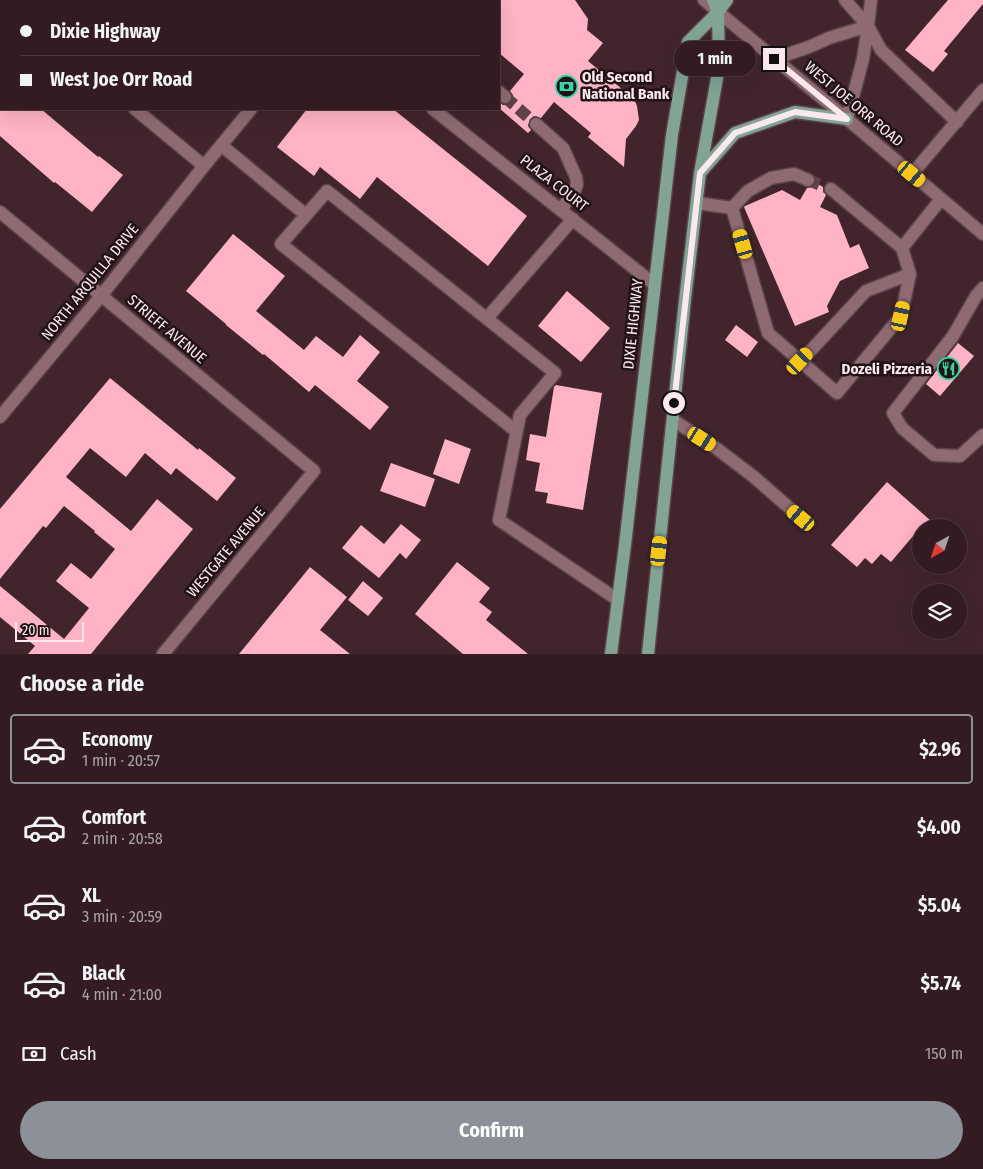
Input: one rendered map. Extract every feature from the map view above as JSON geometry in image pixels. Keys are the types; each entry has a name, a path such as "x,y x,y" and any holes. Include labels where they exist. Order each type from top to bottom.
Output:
{"main road":[{"name":"DIXIE HIGHWAY","path":"611,654 672,135 688,42 716,6 727,0"},
{"path":"648,654 700,173 720,67 716,6"},
{"path":"700,173 735,133 795,112 847,119"}],"street":[{"name":"WEST JOE ORR ROAD","path":"704,0 716,6 774,59 983,234"},
{"path":"845,0 868,26 881,50 957,122"},
{"path":"847,119 863,59 871,0"},
{"path":"774,59 829,38 868,26"},
{"path":"912,174 983,90"},
{"path":"136,110 204,166 250,110"},
{"name":"PLAZA COURT","path":"434,110 654,284"},
{"path":"536,124 563,148 576,177 577,184 560,210"},
{"path":"220,146 306,215"},
{"name":"NORTH ARQUILLA DRIVE","path":"0,417 101,296 204,166"},
{"path":"732,208 748,191 771,178 794,174 808,180"},
{"path":"732,208 768,333 837,393 901,316 910,274 902,248 831,189"},
{"path":"516,431 281,244 328,191 555,372 520,414 499,520 618,600"},
{"path":"902,248 941,199"},
{"path":"697,203 732,208"},
{"name":"STRIEFF AVENUE","path":"0,212 314,472"},
{"path":"487,318 572,219"},
{"path":"800,361 866,291 910,274"},
{"path":"983,288 976,296 953,336 893,413 902,428 934,455 960,456 983,435"},
{"path":"673,420 716,448 754,477 801,518"},
{"name":"WESTGATE AVENUE","path":"163,654 314,472"}],"building":[{"name":"Old Second National Bank","path":"500,0 575,0 588,19 587,30 603,43 588,61 634,99 637,106 639,120 626,139 624,167 588,137 591,133 554,102 541,118 534,116 530,119 528,126 531,130 528,133 500,109 500,103 507,105 512,102 513,95 510,91 524,74 500,54"},
{"path":"948,0 983,0 983,4 944,51 948,54 933,72 905,50"},
{"path":"0,110 42,110 98,157 123,175 92,212 54,183 0,136"},
{"path":"306,110 394,110 527,216 488,266 377,177 360,199 320,167 314,176 277,147"},
{"path":"816,183 823,187 826,195 820,207 837,215 850,248 859,244 869,268 840,281 827,306 829,312 795,326 744,207 782,190 800,200 807,188 812,187"},
{"path":"233,234 285,276 256,311 304,350 316,336 343,357 360,335 380,352 357,381 389,407 370,430 315,385 309,392 186,291"},
{"path":"567,291 610,328 581,362 538,326"},
{"path":"736,325 758,342 747,357 725,340"},
{"name":"Dozeli Pizzeria","path":"958,343 974,356 940,396 926,384"},
{"path":"110,378 198,450 199,448 236,478 217,501 176,468 171,475 145,453 126,477 90,448 66,477 131,531 157,499 193,529 91,654 28,654 35,646 0,617 0,586 64,639 89,608 56,581 71,563 91,579 115,549 64,506 46,528 43,526 0,579 0,509"},
{"path":"556,385 602,393 583,510 546,503 548,493 535,491 540,463 526,460 530,434 546,437 554,387"},
{"path":"445,439 471,449 459,484 433,474"},
{"path":"391,463 435,479 425,507 380,491"},
{"path":"887,482 929,519 912,519 912,537 891,562 881,554 872,564 865,558 857,567 831,545"},
{"path":"401,524 421,540 406,559 400,553 379,578 342,548 361,525 384,544"},
{"path":"457,562 490,588 479,602 492,612 486,620 528,654 463,654 415,614"},
{"path":"310,567 347,597 320,630 350,654 239,654"},
{"path":"363,581 383,598 368,616 348,600"}],"tunnel":[{"path":"505,97 536,124"},
{"path":"808,180 831,189"}],"place":[{"name":"Old Second National Bank","path":"566,86"},
{"name":"Dozeli Pizzeria","path":"948,369"}],"route":[{"path":"674,403 700,173 735,133 795,112 847,119 774,59"}]}
